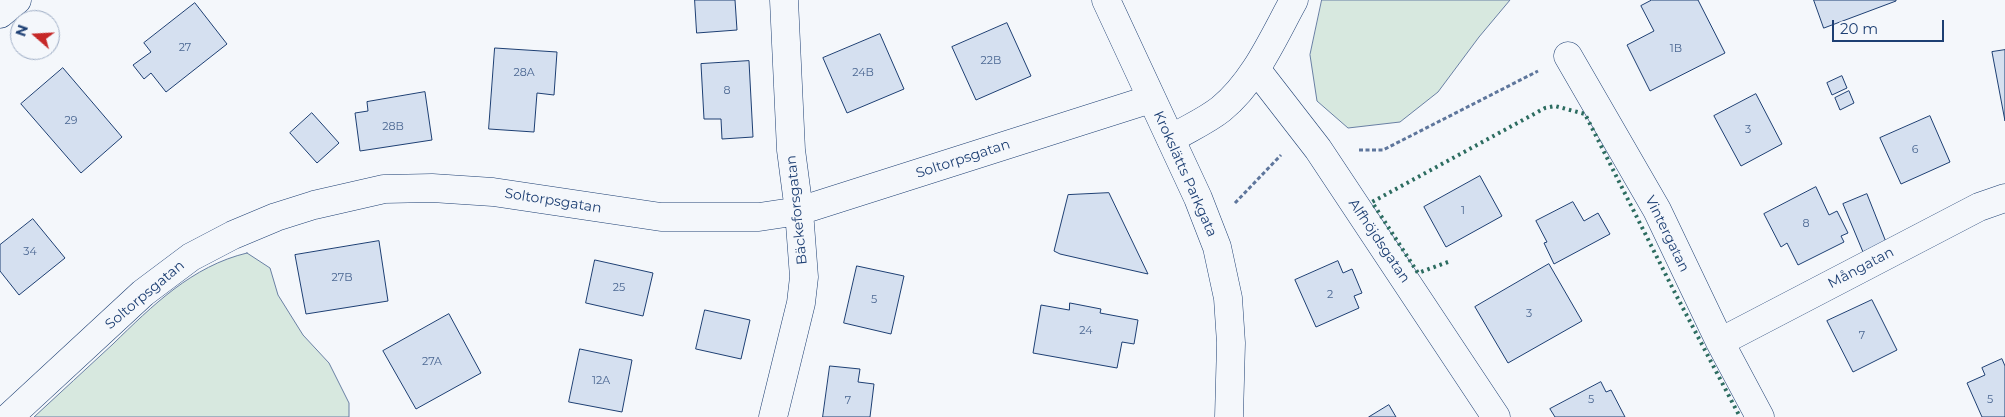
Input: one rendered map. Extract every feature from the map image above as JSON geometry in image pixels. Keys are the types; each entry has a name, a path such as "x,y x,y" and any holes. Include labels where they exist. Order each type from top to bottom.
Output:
{"street":[{"path":"0,14 17,0"},
{"name":"Bäckeforsgatan","path":"772,417 801,303 804,277 799,211 791,150 784,0"},
{"name":"Krokslätts Parkgata","path":"1106,0 1201,205 1217,246 1228,298 1231,343 1229,417"},
{"path":"1171,139 1220,109 1256,69 1294,0"},
{"name":"Vintergatan","path":"1568,56 1657,210 1720,342 1760,417"},
{"name":"Alfhöjdsgatan","path":"1256,69 1318,149 1496,417"},
{"name":"Soltorpsgatan","path":"9,417 143,293 191,257 267,220 314,205 384,189 432,188 493,192 661,217 759,217 799,211 1151,99"},
{"name":"Mångatan","path":"1720,342 1979,207 2005,198"}],"path":[{"path":"1318,149 1383,150 1568,56"},
{"path":"1231,207 1290,145 1301,127"}],"shaded area":[{"path":"1322,0 1510,0 1479,37 1438,92 1400,122 1348,128 1317,101 1310,55"},
{"path":"247,253 270,268 278,295 303,335 329,363 349,403 349,417 34,417 174,289 208,267"}],"building":[{"path":"695,0 735,0 737,30 697,33"},
{"path":"1652,0 1698,0 1725,53 1650,91 1627,45 1654,31 1641,6"},
{"path":"1814,0 1896,0 1896,1 1824,28"},
{"path":"195,3 227,44 166,92 151,73 144,79 133,65 151,52 144,43"},
{"path":"1007,23 1031,76 976,100 952,47"},
{"path":"880,34 904,89 847,113 823,58"},
{"path":"495,48 557,52 554,95 537,93 534,132 489,129"},
{"path":"2005,50 2005,121 1992,52"},
{"path":"749,61 753,137 722,139 721,119 704,119 701,64"},
{"path":"63,68 122,137 81,173 21,104"},
{"path":"1842,76 1847,88 1832,95 1827,83"},
{"path":"1849,91 1854,103 1840,110 1835,98"},
{"path":"425,92 432,140 360,151 355,113 368,111 367,102"},
{"path":"1756,94 1782,144 1741,166 1714,116"},
{"path":"312,113 339,143 317,163 290,133"},
{"path":"1930,116 1950,162 1901,184 1880,138"},
{"path":"1480,176 1502,216 1446,247 1424,207"},
{"path":"1816,187 1829,215 1837,211 1848,233 1841,236 1844,242 1798,265 1787,243 1781,247 1764,214"},
{"path":"1109,193 1148,274 1054,251 1068,195"},
{"path":"1867,194 1886,242 1863,252 1843,204"},
{"path":"1573,202 1584,221 1598,213 1610,234 1554,264 1544,243 1547,242 1536,221"},
{"path":"33,219 65,258 19,295 0,271 0,245"},
{"path":"379,241 388,301 306,314 295,255"},
{"path":"595,260 653,273 643,316 586,303"},
{"path":"1338,261 1343,273 1352,269 1362,293 1354,296 1359,308 1316,327 1295,280"},
{"path":"1549,264 1582,321 1508,363 1475,307"},
{"path":"857,266 904,276 891,334 844,323"},
{"path":"1872,300 1897,350 1853,372 1827,321"},
{"path":"1070,303 1101,309 1100,313 1138,320 1134,344 1122,342 1117,368 1033,353 1041,305 1069,310"},
{"path":"705,310 750,320 741,359 696,349"},
{"path":"449,314 481,373 416,409 383,351"},
{"path":"580,349 632,360 622,412 569,402"},
{"path":"2002,359 2005,366 2005,417 1982,417 1967,383 1985,375 1982,368"},
{"path":"830,366 860,369 858,382 874,384 870,417 823,417"},
{"path":"1601,382 1606,392 1611,390 1625,417 1555,417 1550,409"},
{"path":"1389,405 1396,417 1369,417"}],"hedge":[{"path":"1448,262 1418,273 1372,202 1545,108 1555,106 1585,114 1740,417"}]}
